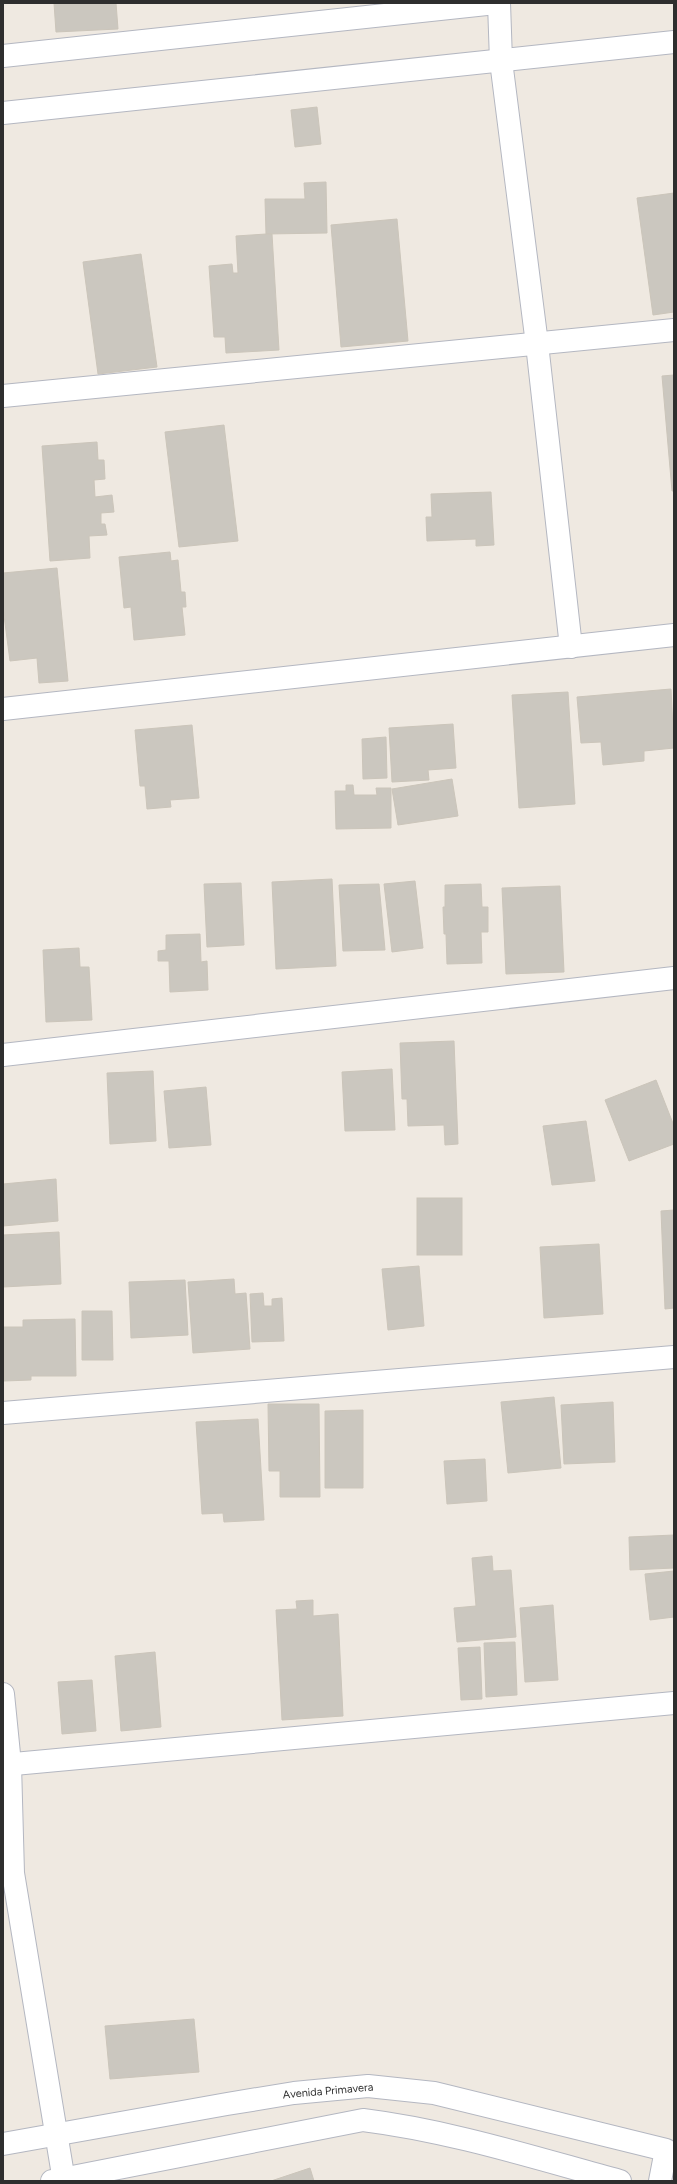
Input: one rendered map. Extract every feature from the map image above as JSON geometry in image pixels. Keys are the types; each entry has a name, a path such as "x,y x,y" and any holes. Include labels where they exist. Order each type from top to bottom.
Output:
{"street":[{"path":"3,56 498,3 501,61 537,344 571,647"},
{"path":"3,113 674,42"},
{"path":"3,396 674,330"},
{"path":"3,709 674,635"},
{"path":"3,1055 674,978"},
{"path":"3,1413 674,1357"},
{"path":"3,1694 13,1873 56,2135 60,2180 363,2120 406,2125 468,2139 620,2181"},
{"path":"7,1764 674,1703"},
{"name":"Avenida Primavera","path":"3,2144 242,2101 294,2093 368,2086 434,2093 666,2150 660,2181"}],"building":[{"path":"54,3 116,3 118,29 56,32"},
{"path":"317,107 321,144 295,147 291,110"},
{"path":"326,182 327,233 266,234 265,199 305,199 304,183"},
{"path":"674,193 674,312 653,315 637,198"},
{"path":"397,219 408,341 341,347 331,225"},
{"path":"272,234 279,350 226,353 225,337 214,337 209,266 232,264 233,273 238,273 236,236"},
{"path":"141,254 157,367 98,374 83,262"},
{"path":"674,375 674,491 672,491 662,376"},
{"path":"224,425 238,541 179,547 165,432"},
{"path":"97,442 98,460 104,460 105,479 94,480 95,497 112,495 114,512 101,513 101,524 105,524 107,535 89,536 90,558 50,561 42,446"},
{"path":"491,492 494,545 476,546 476,539 427,541 426,517 432,517 431,494"},
{"path":"170,552 171,561 178,560 181,592 185,592 186,607 182,607 185,635 134,640 131,607 124,608 119,557"},
{"path":"57,568 68,681 39,683 37,658 10,661 3,608 3,573"},
{"path":"671,689 674,748 644,751 644,761 603,765 601,742 581,743 577,697"},
{"path":"568,692 575,804 519,808 512,695"},
{"path":"453,724 456,768 428,770 429,780 392,782 389,728"},
{"path":"192,725 199,798 170,800 171,807 147,809 145,786 140,786 135,730"},
{"path":"386,737 387,778 363,779 362,739"},
{"path":"452,779 458,816 398,825 392,789"},
{"path":"346,785 353,785 354,795 377,795 376,788 391,788 391,828 336,829 335,791 346,791"},
{"path":"332,879 336,966 276,969 272,882"},
{"path":"415,881 423,948 392,952 384,884"},
{"path":"241,883 244,945 207,947 204,884"},
{"path":"379,884 385,950 343,951 339,885"},
{"path":"481,884 482,907 488,907 488,932 481,932 482,963 447,964 443,907 445,907 445,885"},
{"path":"560,886 564,972 506,974 502,888"},
{"path":"200,934 201,962 207,961 208,990 170,992 169,961 158,961 158,951 166,950 166,935"},
{"path":"79,948 80,967 89,967 92,1020 46,1022 43,950"},
{"path":"454,1041 458,1144 445,1145 444,1125 408,1126 407,1099 402,1099 400,1043"},
{"path":"392,1069 395,1130 345,1131 342,1072"},
{"path":"153,1071 156,1141 110,1144 107,1073"},
{"path":"656,1080 674,1126 674,1144 629,1161 605,1100"},
{"path":"206,1087 211,1145 169,1148 164,1091"},
{"path":"586,1121 595,1181 552,1185 543,1126"},
{"path":"56,1179 58,1221 3,1226 3,1184"},
{"path":"417,1198 462,1198 462,1255 417,1255"},
{"path":"674,1210 674,1308 665,1309 661,1211"},
{"path":"59,1232 61,1284 3,1287 3,1235"},
{"path":"599,1244 603,1314 544,1318 540,1247"},
{"path":"419,1266 424,1326 388,1330 382,1269"},
{"path":"234,1279 235,1294 246,1293 250,1349 193,1353 188,1282"},
{"path":"185,1280 188,1335 131,1338 129,1282"},
{"path":"263,1293 264,1306 272,1306 272,1299 282,1298 284,1341 252,1342 250,1294"},
{"path":"82,1311 112,1311 113,1360 82,1360"},
{"path":"75,1319 76,1376 31,1376 31,1380 4,1381 3,1327 23,1327 23,1320"},
{"path":"554,1397 561,1468 508,1473 501,1402"},
{"path":"613,1402 615,1462 564,1464 561,1405"},
{"path":"268,1404 319,1404 320,1497 280,1497 280,1471 269,1471"},
{"path":"363,1410 363,1488 325,1488 325,1411"},
{"path":"258,1419 264,1520 224,1522 223,1513 202,1514 196,1422"},
{"path":"485,1459 487,1501 447,1504 444,1461"},
{"path":"674,1535 674,1568 630,1570 629,1537"},
{"path":"492,1556 493,1571 511,1570 516,1637 457,1642 454,1608 476,1606 472,1558"},
{"path":"674,1571 674,1617 650,1620 645,1574"},
{"path":"313,1600 313,1616 338,1614 343,1716 282,1720 276,1610 297,1609 296,1601"},
{"path":"553,1605 558,1680 525,1682 520,1608"},
{"path":"515,1642 517,1695 486,1697 484,1643"},
{"path":"480,1647 482,1699 461,1700 458,1648"},
{"path":"155,1652 161,1727 121,1731 115,1656"},
{"path":"92,1680 96,1731 62,1734 58,1682"},
{"path":"194,2019 199,2072 110,2079 105,2026"},
{"path":"310,2168 314,2181 271,2181"}]}
